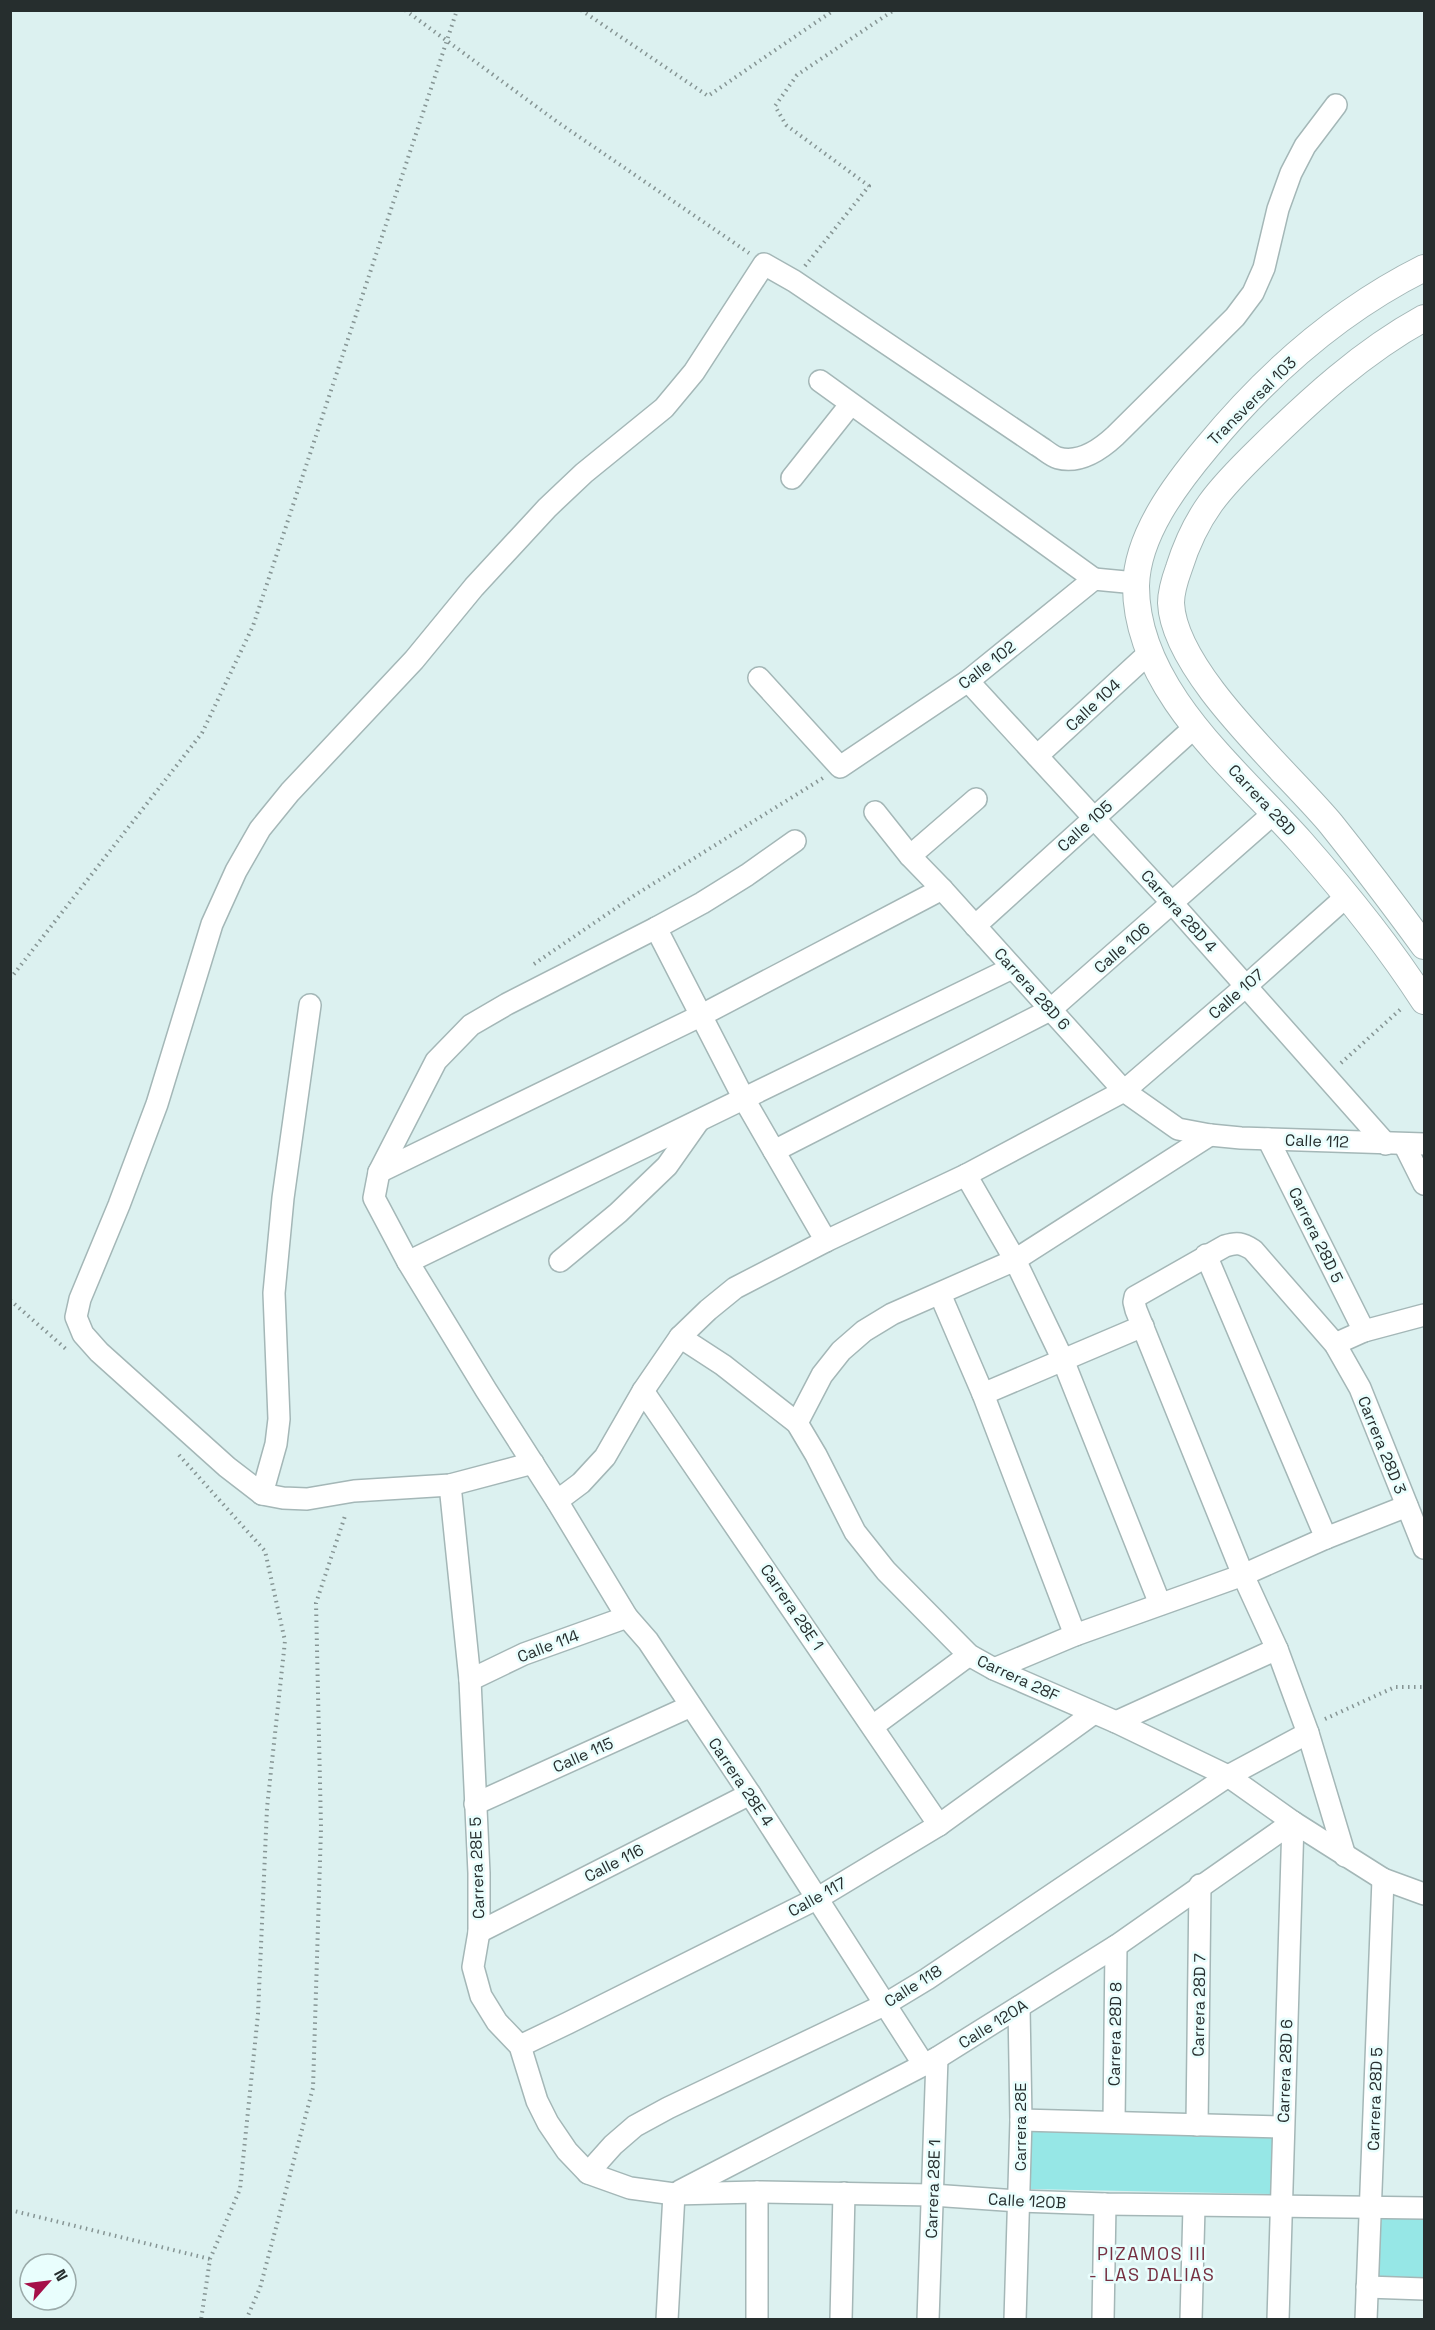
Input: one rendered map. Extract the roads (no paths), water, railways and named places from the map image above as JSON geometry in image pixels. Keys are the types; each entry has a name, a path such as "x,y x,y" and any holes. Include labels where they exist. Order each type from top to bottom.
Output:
{"street":[{"path":"533,1463 450,1485 354,1491 308,1499 262,1494 227,1467 99,1352 84,1334 76,1317 80,1299 157,1104 212,924 236,871 260,829 290,792 414,660 474,587 547,508 584,473 664,408 694,372 764,264 794,281 1037,446 1059,458 1080,458 1099,450 1107,443 1235,317 1252,293 1264,268 1278,209 1291,173 1305,146 1336,105"},
{"name":"Transversal 103","path":"1136,583 1146,540 1159,513 1181,478 1222,428 1269,381 1334,322 1394,283 1425,268"},
{"name":"Carrera 28D","path":"1425,318 1360,358 1299,412 1212,499 1194,528 1174,582 1171,604 1178,633 1193,662 1234,718 1330,823 1425,946"},
{"path":"820,381 850,405 1094,579 1136,583"},
{"path":"792,478 850,405"},
{"name":"Calle 102","path":"759,678 840,767 968,681 1094,579"},
{"name":"Carrera 28D","path":"1136,583 1141,628 1149,653 1164,682 1196,726 1347,896 1422,997"},
{"name":"Calle 104","path":"1037,756 1149,653"},
{"name":"Carrera 28D 4","path":"968,681 1173,904 1326,1076 1405,1144 1425,1184"},
{"name":"Calle 105","path":"975,926 1196,726"},
{"path":"910,856 976,799"},
{"name":"Carrera 28D 6","path":"875,812 910,856 1124,1091 1178,1129 1210,1135"},
{"name":"Calle 106","path":"774,1151 1050,1010 1274,813"},
{"path":"379,1172 436,1060 471,1025 507,1004 656,928 747,875 795,841"},
{"path":"379,1172 700,1016 942,889"},
{"name":"Calle 107","path":"557,1501 581,1482 606,1457 643,1390 681,1337 735,1288 826,1241 966,1174 1124,1091 1347,896"},
{"path":"656,928 744,1099 826,1241"},
{"path":"408,1262 1012,968"},
{"path":"262,1494 276,1443 279,1419 274,1293 283,1198 310,1005"},
{"path":"560,1261 618,1213 667,1166 698,1121"},
{"path":"797,1423 822,1375 841,1351 864,1331 892,1314 1015,1260 1210,1135"},
{"name":"Calle 112","path":"1210,1135 1405,1144"},
{"name":"Carrera 28D 5","path":"1268,1139 1364,1331"},
{"name":"Carrera 28E 4","path":"379,1172 374,1198 408,1262 627,1617 648,1641 750,1794 884,2005 930,2061"},
{"path":"966,1174 1015,1260 1063,1360 1160,1604"},
{"path":"1345,1856 1308,1733 1277,1649 1243,1575 1134,1302 1135,1297 1206,1256 1234,1243 1242,1243 1252,1250 1335,1344 1364,1331 1425,1315"},
{"path":"1206,1256 1326,1538"},
{"path":"940,1294 983,1394 1075,1635"},
{"path":"983,1394 1143,1326"},
{"name":"Carrera 28F","path":"681,1337 723,1365 797,1423 855,1532 886,1571 969,1655 994,1670 1116,1722 1228,1776 1293,1822 1383,1879"},
{"name":"Carrera 28D 3","path":"1335,1344 1360,1388 1425,1548"},
{"name":"Carrera 28E 1","path":"643,1390 939,1825"},
{"name":"Carrera 28E 5","path":"450,1485 470,1680 479,1872 479,1932 473,1967 481,1996 497,2022 520,2046 537,2101 548,2123 567,2151 588,2173 630,2188"},
{"path":"994,1670 1075,1635 1243,1575 1326,1538 1407,1506"},
{"name":"Calle 114","path":"470,1680 524,1654 627,1617"},
{"path":"1116,1722 1277,1649"},
{"path":"873,1726 969,1655"},
{"name":"Calle 115","path":"475,1803 691,1706"},
{"name":"Calle 117","path":"520,2046 818,1898 939,1825 1094,1713"},
{"name":"Calle 118","path":"588,2173 613,2145 635,2126 884,2005 927,1979 1228,1776 1308,1733"},
{"name":"Calle 116","path":"479,1932 750,1794"},
{"name":"Carrera 28D 6","path":"1278,2319 1293,1822"},
{"name":"Calle 120A","path":"674,2194 930,2061 1116,1946 1293,1822"},
{"path":"1383,1879 1425,1894"},
{"name":"Carrera 28D 5","path":"1366,2319 1383,1879"},
{"name":"Carrera 28D 7","path":"1197,2125 1200,1885"},
{"name":"Carrera 28D 8","path":"1114,2122 1116,1946"},
{"name":"Carrera 28E","path":"1015,2319 1021,2120 1019,2007"},
{"name":"Carrera 28E 1","path":"928,2319 933,2195 930,2061"},
{"path":"1021,2120 1283,2127"},
{"name":"Calle 120B","path":"630,2188 674,2194 757,2192 933,2195 1105,2205 1425,2208"},
{"path":"757,2192 757,2319"},
{"path":"841,2319 844,2193"},
{"path":"667,2319 674,2194"},
{"path":"1103,2319 1105,2205"},
{"path":"1191,2319 1194,2207"},
{"path":"1367,2287 1425,2289"}],"district":[{"name":"PIZAMOS III - LAS DALIAS","path":"1152,2263"}]}
